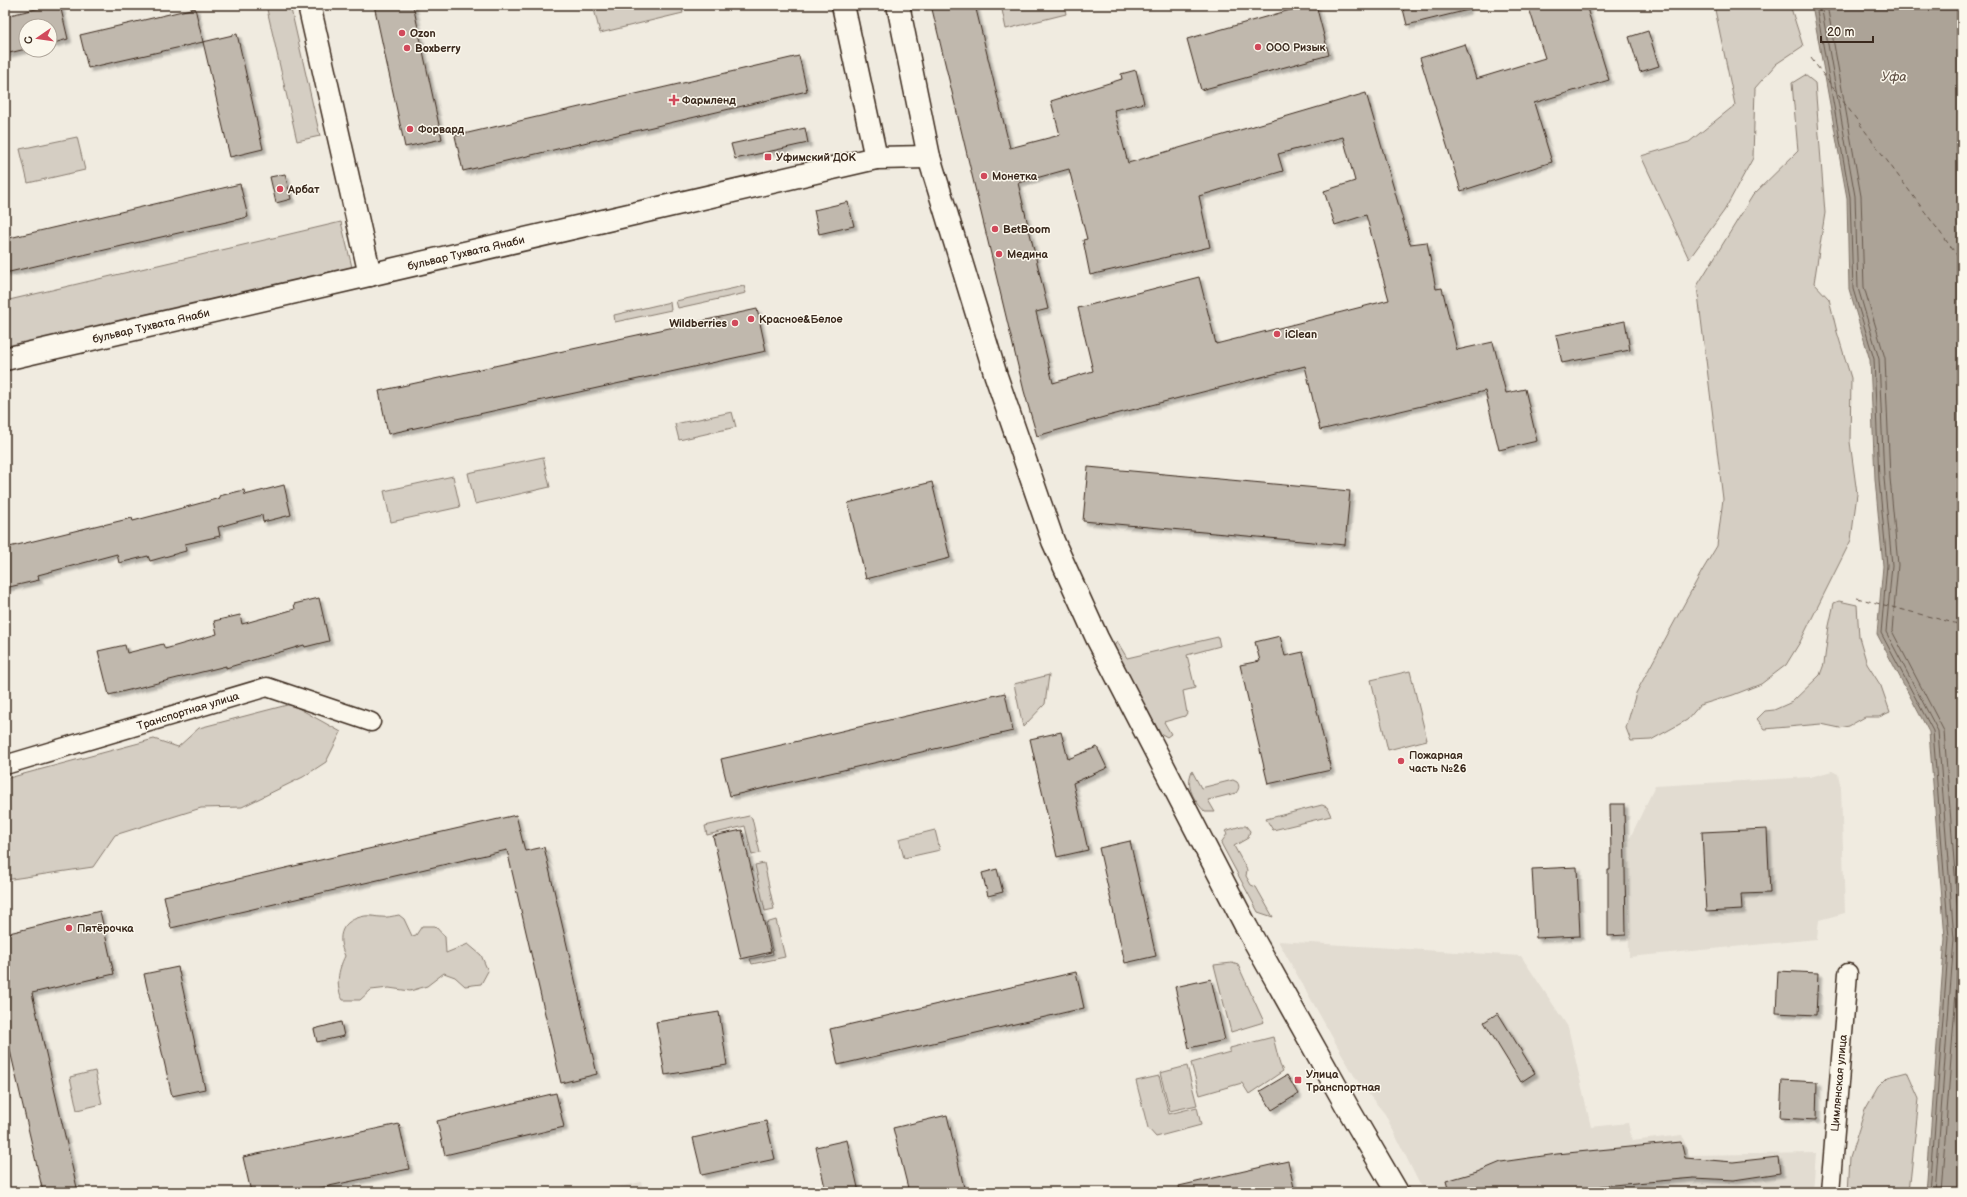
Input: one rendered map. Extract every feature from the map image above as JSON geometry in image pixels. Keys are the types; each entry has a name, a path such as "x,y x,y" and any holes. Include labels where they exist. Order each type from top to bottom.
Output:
{"street":[{"path":"309,5 370,275"},
{"path":"843,5 876,158"},
{"path":"898,5 929,158 996,376 1053,542 1097,638 1247,928 1349,1110 1397,1192"},
{"name":"бульвар Тухвата Янаби","path":"5,359 876,158 929,158"},
{"name":"Транспортная улица","path":"5,765 267,688 371,722"},
{"name":"Цимлянская улица","path":"1830,1192 1848,973"}],"shaded area":[{"path":"266,5 290,5 320,136 297,141"},
{"path":"593,5 681,5 683,13 600,33"},
{"path":"1001,5 1064,5 1066,14 1006,29"},
{"path":"1714,5 1790,5 1803,46 1776,64 1755,88 1753,158 1724,211 1689,259 1641,156 1689,142 1735,105"},
{"path":"1805,75 1815,83 1825,213 1814,283 1829,299 1851,378 1850,442 1857,494 1851,540 1800,642 1786,665 1761,684 1733,695 1700,705 1687,720 1651,740 1631,741 1626,728 1636,693 1717,546 1723,499 1697,286 1753,195 1798,151 1792,83"},
{"path":"77,137 85,170 28,183 20,149"},
{"path":"341,222 352,267 5,349 5,301"},
{"path":"744,286 746,293 678,308 676,301"},
{"path":"670,302 671,310 615,322 614,315"},
{"path":"732,412 736,427 679,440 675,424"},
{"path":"543,457 550,487 475,504 468,473"},
{"path":"453,476 460,507 391,522 384,491"},
{"path":"1839,601 1857,605 1859,637 1867,664 1881,686 1890,712 1879,717 1865,717 1849,726 1840,728 1821,724 1765,729 1757,719 1765,711 1774,710 1792,702 1820,675 1824,664 1829,626 1834,603"},
{"path":"1218,637 1220,646 1187,655 1195,688 1183,691 1187,713 1185,716 1164,722 1171,734 1167,737 1160,733 1113,648 1117,641 1127,658"},
{"path":"1410,671 1427,740 1388,750 1371,680"},
{"path":"1049,675 1045,704 1023,727 1014,684"},
{"path":"291,704 341,732 326,762 303,777 242,807 201,808 115,835 93,867 5,880 5,779 154,739 178,747 199,728"},
{"path":"1192,771 1201,788 1233,780 1238,783 1238,789 1236,793 1208,800 1215,812 1205,812 1197,803 1190,788 1190,777"},
{"path":"1832,771 1838,774 1841,788 1845,913 1819,920 1817,939 1629,957 1627,844 1655,786 1810,777"},
{"path":"1322,805 1327,807 1331,816 1273,830 1266,819"},
{"path":"749,816 752,818 760,853 752,855 745,826 707,835 705,826"},
{"path":"1246,826 1250,831 1248,838 1234,846 1247,870 1246,876 1251,885 1256,887 1273,917 1258,912 1221,843 1227,834 1225,831"},
{"path":"935,830 940,850 904,858 899,839"},
{"path":"764,863 774,909 765,911 755,865"},
{"path":"399,915 404,919 412,936 416,935 422,926 435,926 445,937 446,953 468,944 481,955 488,971 481,984 465,986 455,977 444,973 427,986 410,991 389,988 371,990 360,1000 343,1000 339,990 338,978 345,956 342,949 341,936 346,925 350,921 365,916 385,917"},
{"path":"776,920 785,957 752,964 750,959 773,954 766,923"},
{"path":"1278,941 1521,956 1568,1027 1591,1127 1628,1123 1632,1141 1682,1135 1689,1155 1816,1153 1813,1192 1429,1192 1419,1183 1385,1114 1356,1079"},
{"path":"1232,963 1238,965 1264,1022 1231,1032 1214,965"},
{"path":"1273,1037 1283,1071 1249,1094 1242,1083 1200,1095 1191,1063 1230,1052 1230,1048"},
{"path":"1187,1066 1197,1105 1170,1111 1160,1073"},
{"path":"95,1071 102,1104 77,1110 70,1077"},
{"path":"1907,1072 1919,1099 1909,1192 1848,1192 1850,1157 1865,1110 1878,1087 1888,1077"},
{"path":"1159,1076 1169,1114 1197,1107 1201,1125 1156,1137 1148,1128 1136,1081"},
{"path":"641,1182 644,1192 596,1192"}],"water":[{"name":"Уфа","path":"1812,5 1962,5 1962,1192 1926,1192 1945,938 1929,732 1877,634 1883,566 1875,479 1870,360 1849,289 1847,198"}],"building":[{"path":"60,5 68,39 58,42 58,18 18,18 18,51 5,54 5,16"},
{"path":"374,5 413,5 442,139 405,147"},
{"path":"931,5 975,5 1010,148 1060,135 1051,101 1122,79 1121,74 1136,70 1144,103 1114,110 1128,163 1366,93 1410,244 1427,242 1436,289 1442,288 1457,350 1493,342 1506,393 1525,389 1537,441 1499,450 1485,391 1320,430 1305,366 1104,417 1037,436 1024,391","holes":["1343,137 1355,181 1324,191 1335,225 1366,215 1389,300 1216,344 1199,277 1078,308 1093,371 1053,383 1036,312 1048,309 1018,183 1069,169 1087,239 1083,240 1090,275 1210,247 1199,196 1283,171 1278,154"]},
{"name":"ООО Ризык","path":"1308,5 1316,5 1329,55 1201,90 1187,39"},
{"path":"1402,5 1467,5 1468,10 1407,25"},
{"path":"1528,5 1586,5 1609,80 1534,103 1552,162 1461,191 1420,58 1465,44 1476,79 1545,58"},
{"path":"195,8 203,42 88,68 80,35"},
{"path":"1648,31 1659,66 1640,72 1629,37"},
{"path":"237,34 263,149 230,157 203,42"},
{"path":"799,56 807,91 463,171 455,136"},
{"path":"805,128 808,143 735,159 731,144"},
{"path":"285,174 291,199 276,203 270,177"},
{"path":"240,184 248,217 5,273 5,239"},
{"path":"848,202 854,226 819,234 814,210"},
{"path":"757,309 766,351 388,434 379,391"},
{"path":"1625,321 1630,350 1562,363 1556,335"},
{"path":"1088,467 1350,491 1345,545 1083,521"},
{"path":"932,482 950,558 866,579 848,503"},
{"path":"284,485 291,515 263,522 262,515 218,527 220,536 185,544 186,551 150,561 148,556 119,563 117,554 38,575 39,580 5,588 5,548 103,524 132,518 133,521 220,498 219,496 244,490 245,495"},
{"path":"319,598 329,641 305,647 304,645 226,668 226,666 109,695 98,651 125,645 127,653 163,644 165,649 217,634 214,621 240,615 242,624 295,609 294,604"},
{"path":"1280,636 1285,656 1303,652 1331,770 1268,784 1240,665 1260,661 1255,642"},
{"path":"1005,693 1013,731 730,796 721,759"},
{"path":"1061,732 1068,759 1097,747 1107,768 1073,783 1088,850 1057,857 1030,739"},
{"path":"1610,804 1624,804 1626,935 1608,936 1608,870 1610,870 1611,854"},
{"path":"516,815 525,851 544,847 597,1074 561,1083 507,850 171,928 164,896"},
{"path":"1767,829 1770,893 1741,894 1742,910 1706,912 1702,832"},
{"path":"742,830 771,952 741,959 713,836"},
{"path":"1130,841 1156,956 1125,963 1099,848"},
{"path":"1577,867 1580,936 1536,938 1532,869"},
{"path":"997,869 1003,892 988,896 982,873"},
{"path":"100,911 114,974 32,993 78,1192 43,1192 5,1029 5,934"},
{"path":"178,967 205,1089 172,1096 144,974"},
{"path":"1778,971 1818,973 1816,1015 1776,1013"},
{"path":"1076,972 1084,1008 838,1065 830,1029"},
{"path":"1211,979 1225,1040 1189,1048 1175,987"},
{"path":"719,1012 727,1065 665,1075 656,1022"},
{"path":"1498,1013 1535,1073 1521,1082 1484,1022"},
{"path":"341,1022 344,1036 317,1042 314,1029"},
{"path":"1287,1075 1298,1094 1272,1110 1260,1091"},
{"path":"1782,1080 1817,1082 1816,1120 1780,1118"},
{"path":"556,1093 564,1127 445,1155 437,1121"},
{"path":"947,1115 965,1192 909,1192 893,1128"},
{"path":"766,1121 775,1159 702,1175 693,1138"},
{"path":"399,1124 409,1169 301,1192 251,1192 243,1157"},
{"path":"847,1140 859,1192 826,1192 816,1147"},
{"path":"1681,1142 1685,1158 1733,1162 1778,1157 1780,1173 1734,1180 1694,1178 1601,1186 1573,1192 1449,1192 1446,1181 1477,1172 1501,1162 1557,1154"},
{"path":"1288,1161 1295,1192 1180,1192 1179,1186"}],"ferry route":[{"path":"1811,58 1962,262"},
{"path":"1857,598 1962,625"}],"place":[{"name":"Ozon","path":"402,33"},
{"name":"ООО Ризык","path":"1258,47"},
{"name":"Boxberry","path":"407,48"},
{"name":"Фармленд","path":"674,100"},
{"name":"Форвард","path":"410,129"},
{"name":"Уфимский ДОК","path":"768,157"},
{"name":"Монетка","path":"984,176"},
{"name":"Арбат","path":"280,189"},
{"name":"BetBoom","path":"995,229"},
{"name":"Медина","path":"999,254"},
{"name":"Красное&Белое","path":"751,319"},
{"name":"Wildberries","path":"735,323"},
{"name":"iClean","path":"1277,334"},
{"name":"Пожарная часть №26","path":"1401,761"},
{"name":"Пятёрочка","path":"69,928"},
{"name":"Улица Транспортная","path":"1298,1080"}]}
